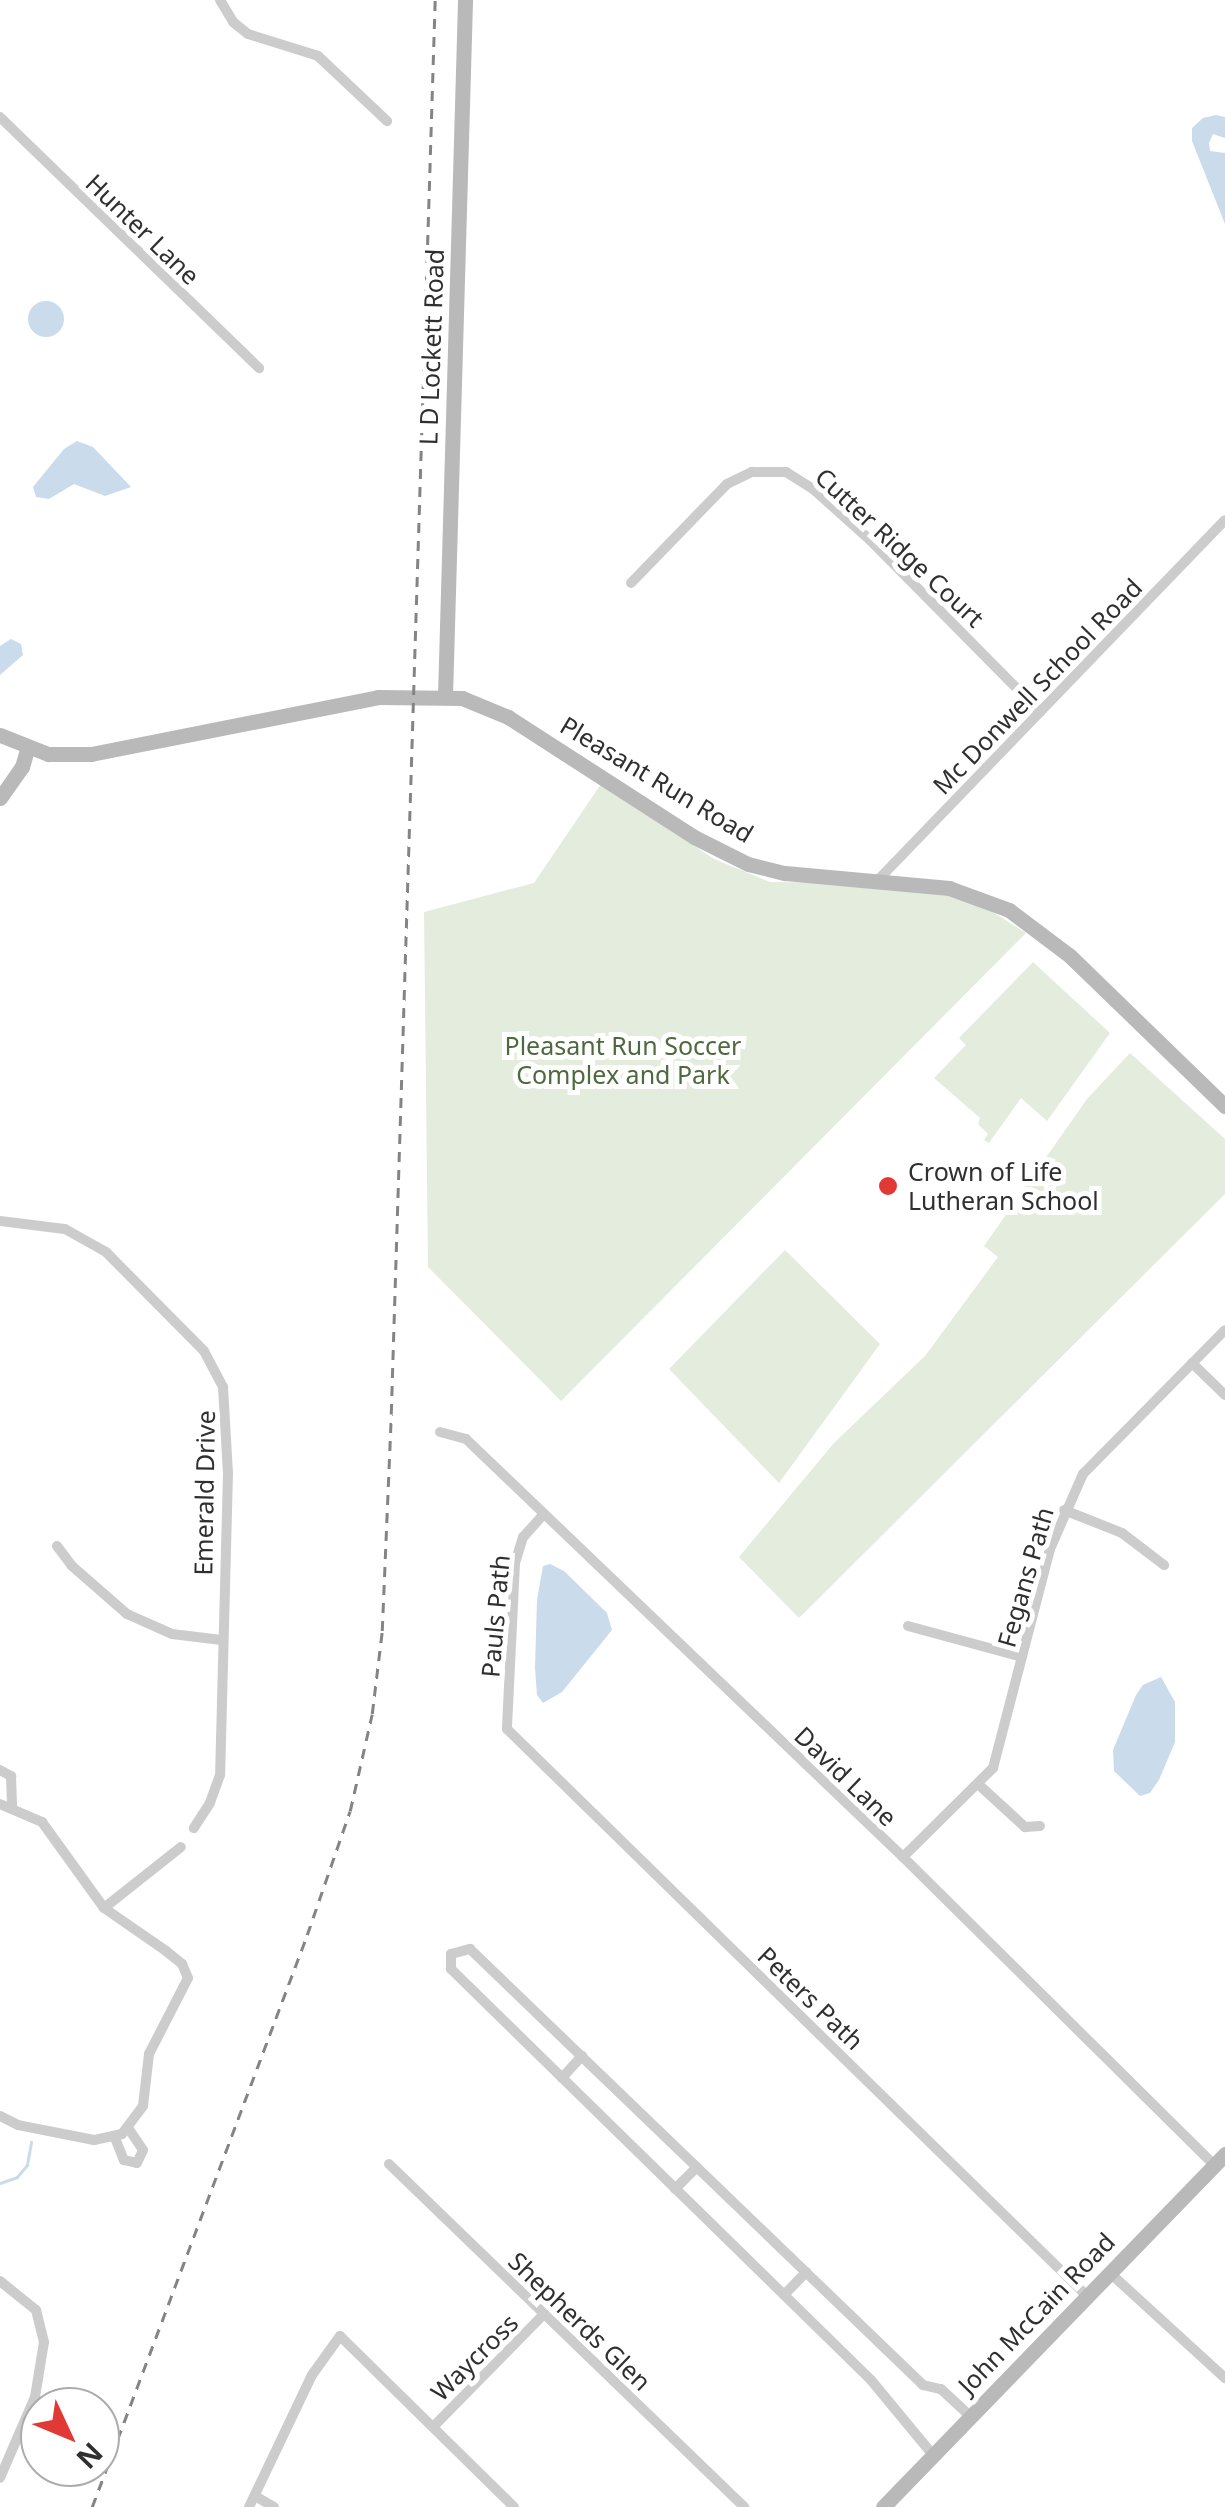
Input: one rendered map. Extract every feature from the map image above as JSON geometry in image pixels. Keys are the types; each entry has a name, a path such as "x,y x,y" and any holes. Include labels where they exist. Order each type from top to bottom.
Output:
{"main road":[{"name":"L D Lockett Road","path":"445,696 466,0"},
{"name":"Pleasant Run Road","path":"0,736 28,750 91,754 378,697 445,696 508,717 694,837 748,864 784,874 960,891 1010,910 1033,925 1225,1106"},
{"path":"0,798 28,750"},
{"name":"John McCain Road","path":"882,2507 1220,2159"}],"street":[{"path":"220,0 232,22 248,34 318,56 387,121"},
{"name":"Hunter Lane","path":"0,117 259,368"},
{"name":"Cutter Ridge Court","path":"631,583 727,484 752,472 786,472 812,488 870,540 1040,712"},
{"name":"Mc Donwell School Road","path":"877,881 1225,520"},
{"name":"Emerald Drive","path":"0,1221 65,1229 92,1242 168,1309 219,1374 227,1410 228,1473 220,1774 210,1803 194,1828"},
{"name":"Fegans Path","path":"903,1858 993,1768 1064,1510 1083,1474 1225,1330"},
{"path":"1192,1364 1225,1395"},
{"name":"David Lane","path":"440,1432 466,1440 1220,2159"},
{"path":"1064,1510 1122,1533 1164,1564"},
{"name":"Pauls Path","path":"507,1729 515,1563 524,1537 543,1515"},
{"path":"57,1546 72,1566 127,1614 172,1634 222,1640"},
{"path":"908,1626 1022,1657"},
{"name":"Peters Path","path":"507,1729 1088,2296"},
{"path":"0,1770 11,1776 6,1804 42,1822 104,1908 166,1950 182,1964 188,1978 156,2035 143,2106 128,2129 115,2138 56,2134 0,2116"},
{"path":"978,1784 1025,1827 1040,1826"},
{"path":"104,1908 181,1847"},
{"path":"933,2455 905,2426 900,2409 451,1969 451,1954 470,1949 923,2385 941,2390 970,2416"},
{"path":"562,2078 582,2056"},
{"path":"115,2138 124,2160 137,2163 144,2150 128,2129"},
{"name":"Shepherds Glen","path":"389,2164 744,2507"},
{"path":"676,2189 697,2167"},
{"path":"784,2295 806,2272"},
{"path":"1110,2273 1225,2378"},
{"path":"0,2282 36,2310 44,2342 35,2397 0,2478"},
{"name":"Waycross","path":"433,2427 544,2314"},
{"path":"274,2507 252,2502 312,2375 340,2336 514,2507"}],"green space":[{"name":"Pleasant Run Soccer Complex and Park","path":"601,784 714,859 770,882 855,883 972,899 1026,933 561,1401 428,1267 424,912 534,883"},
{"path":"1033,962 1110,1033 1047,1121 1021,1098 989,1143 984,1140 988,1134 978,1124 980,1118 934,1078 966,1045 959,1038"},
{"path":"1130,1053 1225,1139 1225,1194 799,1618 739,1557 834,1443 925,1356 998,1257 984,1246 1087,1099"},
{"path":"785,1250 880,1344 779,1483 669,1369"}],"water":[{"path":"1225,117 1225,138 1213,134 1209,143 1210,151 1225,153 1225,224 1192,141 1192,128 1203,118"},
{"path":"46,301 59,306 64,319 59,332 46,337 33,332 28,319 33,306"},
{"path":"77,441 93,447 131,487 105,496 74,484 49,499 36,497 33,487 64,449"},
{"path":"11,639 21,644 23,655 0,675 0,646"},
{"path":"550,1564 564,1571 607,1613 612,1630 562,1692 543,1703 537,1695 535,1668 537,1600 543,1566"},
{"path":"1161,1677 1175,1702 1175,1742 1159,1780 1150,1793 1140,1796 1114,1771 1113,1750 1136,1695 1143,1685"}],"waterway":[{"path":"0,2183 17,2177 27,2165 31,2142"}],"railway":[{"path":"92,2507 307,1935 350,1811 372,1714 382,1631 391,1414 435,0"}],"place":[{"name":"Crown of Life Lutheran School","path":"888,1186"}]}
